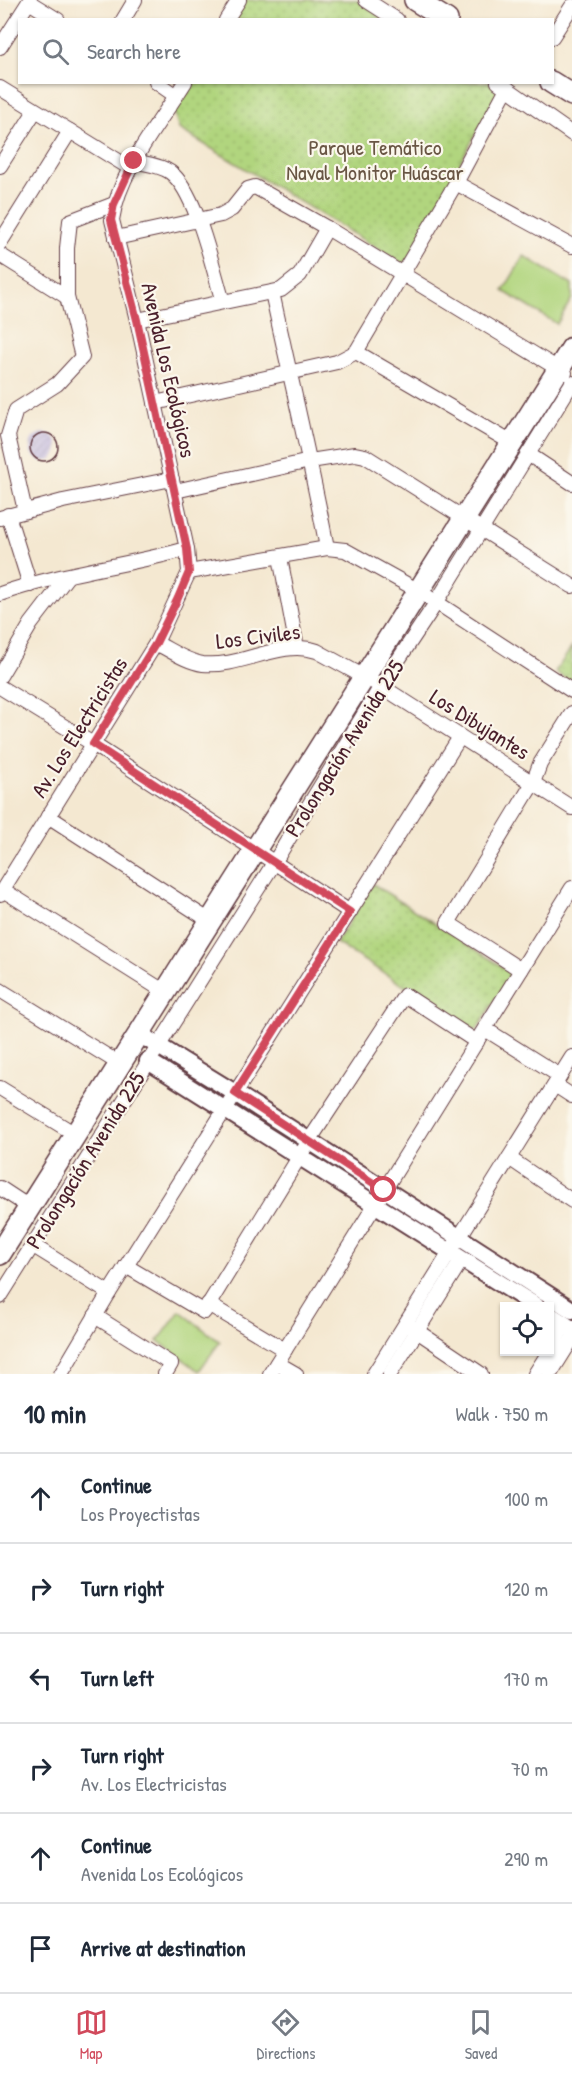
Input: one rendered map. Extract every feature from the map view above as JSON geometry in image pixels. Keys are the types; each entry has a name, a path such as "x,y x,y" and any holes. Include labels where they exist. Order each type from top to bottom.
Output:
{"main road":[{"path":"415,0 444,18"},
{"path":"553,84 572,95"},
{"name":"Prolongación Avenida 225","path":"0,1254 255,850 373,682 568,376 572,348"}],"street":[{"path":"124,18 135,0"},
{"path":"227,18 239,0"},
{"path":"366,0 394,18"},
{"path":"19,18 30,1 55,18"},
{"path":"554,34 572,6"},
{"path":"0,47 18,19"},
{"path":"159,84 176,96"},
{"name":"Avenida Los Ecológicos","path":"156,643 189,572 187,549 137,320 111,220 114,204 132,164 185,84"},
{"path":"155,403 337,362 356,352 456,183 502,85 572,134"},
{"path":"0,88 35,111 132,164 162,168 171,173 180,182 198,220 223,302"},
{"path":"0,166 35,111"},
{"path":"0,243 70,131"},
{"path":"456,183 572,246"},
{"path":"116,238 221,215 232,209 252,186 327,228 568,376"},
{"path":"25,511 4,437 16,410 57,384 82,357 67,297 67,248 70,221 114,204"},
{"path":"137,320 281,290 300,276 327,228"},
{"path":"0,255 67,297"},
{"path":"272,291 327,548"},
{"path":"356,352 520,449 572,483"},
{"path":"30,585 4,516 63,501 355,454 364,456 572,585"},
{"path":"189,572 327,548 345,550 427,597 572,691"},
{"path":"0,594 30,585 146,561 187,549"},
{"path":"280,557 297,648"},
{"path":"0,676 32,624 67,577"},
{"name":"Los Civiles","path":"156,643 191,661 203,664 239,661 284,649 317,651 373,682"},
{"name":"Av. Los Electricistas","path":"1,892 156,643"},
{"name":"Los Dibujantes","path":"373,682 572,808"},
{"name":"Prolongación Avenida 225","path":"0,1296 274,863 373,682"},
{"path":"0,687 93,744 350,912"},
{"path":"521,970 448,923 533,783 540,764 572,713"},
{"path":"61,1374 109,1293 460,737"},
{"path":"48,816 210,921"},
{"path":"277,1362 572,888"},
{"path":"1,892 165,992"},
{"path":"0,990 120,1064"},
{"path":"126,1266 204,1312 304,1148 405,995 477,1042"},
{"path":"484,1029 557,1081 572,1096"},
{"path":"139,1034 235,1093 375,1206 529,1302"},
{"path":"390,1374 412,1328 455,1257 459,1238 572,1057"},
{"path":"148,1061 226,1109 384,1190 459,1238 570,1325"},
{"path":"0,1088 75,1134"},
{"path":"509,1158 572,1201"},
{"path":"0,1188 29,1207"},
{"path":"32,1245 109,1293"},
{"path":"208,1304 277,1362 296,1374"},
{"path":"95,1316 171,1364 165,1374"},
{"path":"554,1317 570,1325"},
{"path":"554,1345 570,1325"},
{"path":"550,1374 570,1325"},
{"path":"374,1374 412,1328"},
{"path":"412,1328 481,1374"},
{"path":"535,1374 546,1356"}],"green space":[{"path":"243,0 356,0 386,18 232,18"},
{"name":"Parque Temático Naval Monitor Huáscar","path":"191,84 491,84 499,91 405,265 179,129 174,112"},
{"path":"524,256 572,285 572,298 557,324 503,291"},
{"path":"572,647 572,683 555,672"},
{"path":"373,884 512,973 476,1031 336,943"},
{"path":"180,1311 220,1342 199,1371 158,1341"}],"building":[{"path":"44,433 54,437 58,447 54,457 44,461 34,457 30,447 34,437"}],"route":[{"path":"134,161 114,204 111,220 137,320 187,549 189,572 156,643 93,744 350,912 235,1093 384,1190"}]}
